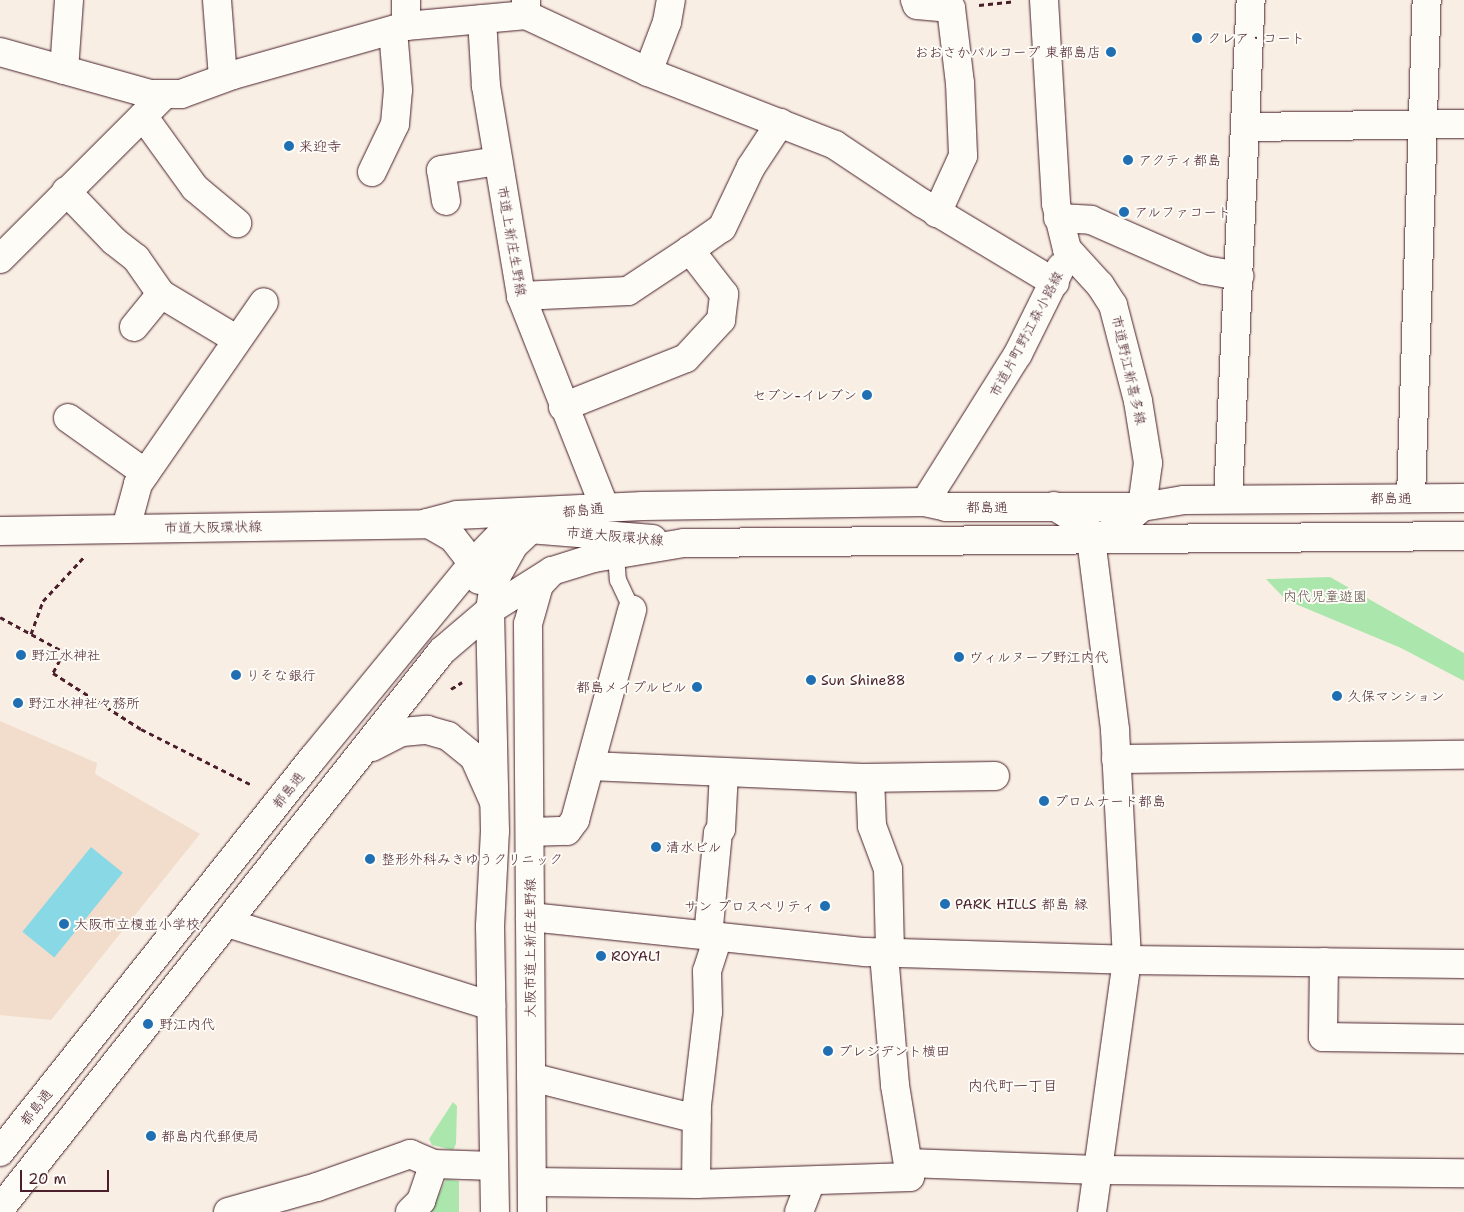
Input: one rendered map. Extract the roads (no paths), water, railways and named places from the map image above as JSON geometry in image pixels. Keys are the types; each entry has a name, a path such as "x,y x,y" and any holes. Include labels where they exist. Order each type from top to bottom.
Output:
{"street":[{"path":"64,70 69,0"},
{"path":"217,0 223,78"},
{"path":"648,72 668,22 671,0"},
{"path":"916,0 917,5 951,8 960,83 963,156 937,212"},
{"path":"1044,0 1058,218 1067,249"},
{"path":"1228,499 1251,0"},
{"path":"1411,498 1427,0"},
{"path":"0,52 150,94 181,94 223,78 402,19 482,19 526,7 648,72 836,145 937,212 1055,283"},
{"path":"372,172 395,124 402,19"},
{"name":"市道上新庄生野線","path":"482,19 486,86 521,296 605,508"},
{"path":"0,259 66,191 166,94"},
{"path":"143,116 195,188 237,224"},
{"path":"521,296 628,291 690,250 722,228 751,167 780,123"},
{"path":"1246,127 1464,124"},
{"path":"446,201 442,170 498,161"},
{"path":"66,191 114,241 136,258 161,294 236,338"},
{"path":"1058,218 1091,220 1205,270 1239,276"},
{"name":"市道片町野江森小路線","path":"925,502 1014,362 1055,283 1067,249"},
{"name":"市道野江新喜多線","path":"1067,249 1100,285 1116,316 1148,463 1142,507"},
{"path":"563,406 686,358 721,320 724,294 690,250"},
{"path":"134,327 161,294"},
{"path":"126,528 138,484 236,338 264,302"},
{"path":"68,418 145,473"},
{"name":"都島通","path":"564,511 605,508 925,502 946,506 1142,507 1184,500 1464,498"},
{"path":"1054,506 1086,526 1091,539 1116,759 1127,960 1092,1212"},
{"path":"1091,539 1113,532 1142,507"},
{"path":"495,1212 491,1006 495,804 490,610 495,579 514,545 519,528 564,511"},
{"name":"市道大阪環状線","path":"427,523 457,515 564,511"},
{"path":"427,523 446,532 472,565 490,610"},
{"name":"市道大阪環状線","path":"0,531 427,523 627,535 684,543"},
{"name":"都島通","path":"0,1152 307,765 472,565 519,528"},
{"path":"0,1210 442,651 490,610 552,571 616,554 684,543 1464,536"},
{"name":"大阪市道上新庄生野線","path":"532,1212 530,1077 531,832 528,624 539,585 552,571"},
{"path":"531,832 567,831 575,820 632,610"},
{"path":"364,752 402,732 427,730 448,736 474,757 495,804"},
{"path":"1116,759 1464,755"},
{"path":"590,766 870,778 995,776"},
{"path":"696,1184 697,1119 708,1012 707,972 713,936 718,833 722,829 724,772"},
{"path":"532,1182 696,1184 910,1177 896,1085 887,953 888,869 872,826 870,778"},
{"path":"530,917 887,953 1127,960 1464,964"},
{"path":"228,922 491,1006"},
{"path":"1324,962 1323,1038 1464,1039"},
{"path":"530,1077 697,1119"},
{"path":"228,1212 422,1159 494,1166"},
{"path":"410,1212 421,1201 422,1159"},
{"path":"908,1163 1098,1170 1464,1173"},
{"path":"799,1212 811,1181"}],"lane":[{"path":"616,554 618,580 632,610"}],"water":[{"path":"91,847 123,873 54,958 22,932"}],"place":[{"name":"クレア・コート","path":"1197,38"},
{"name":"おおさかパルコープ 東都島店","path":"1111,52"},
{"name":"来迎寺","path":"289,146"},
{"name":"アクティ都島","path":"1128,160"},
{"name":"アルファコート","path":"1124,212"},
{"name":"セブン-イレブン","path":"867,395"},
{"name":"野江水神社","path":"21,655"},
{"name":"ヴィルヌーブ野江内代","path":"959,657"},
{"name":"りそな銀行","path":"236,675"},
{"name":"Sun Shine88","path":"811,680"},
{"name":"都島メイプルビル","path":"697,687"},
{"name":"久保マンション","path":"1337,696"},
{"name":"野江水神社々務所","path":"18,703"},
{"name":"プロムナード都島","path":"1044,801"},
{"name":"清水ビル","path":"656,847"},
{"name":"整形外科みきゆうクリニック","path":"370,859"},
{"name":"PARK HILLS 都島 縁","path":"945,904"},
{"name":"サン プロスペリティ","path":"825,906"},
{"name":"大阪市立榎並小学校","path":"64,924"},
{"name":"ROYAL1","path":"601,956"},
{"name":"野江内代","path":"148,1024"},
{"name":"プレジデント横田","path":"828,1051"},
{"name":"都島内代郵便局","path":"151,1136"}],"district":[{"name":"内代町一丁目","path":"1013,1087"}],"park label":[{"name":"内代児童遊園","path":"1325,596"}]}
